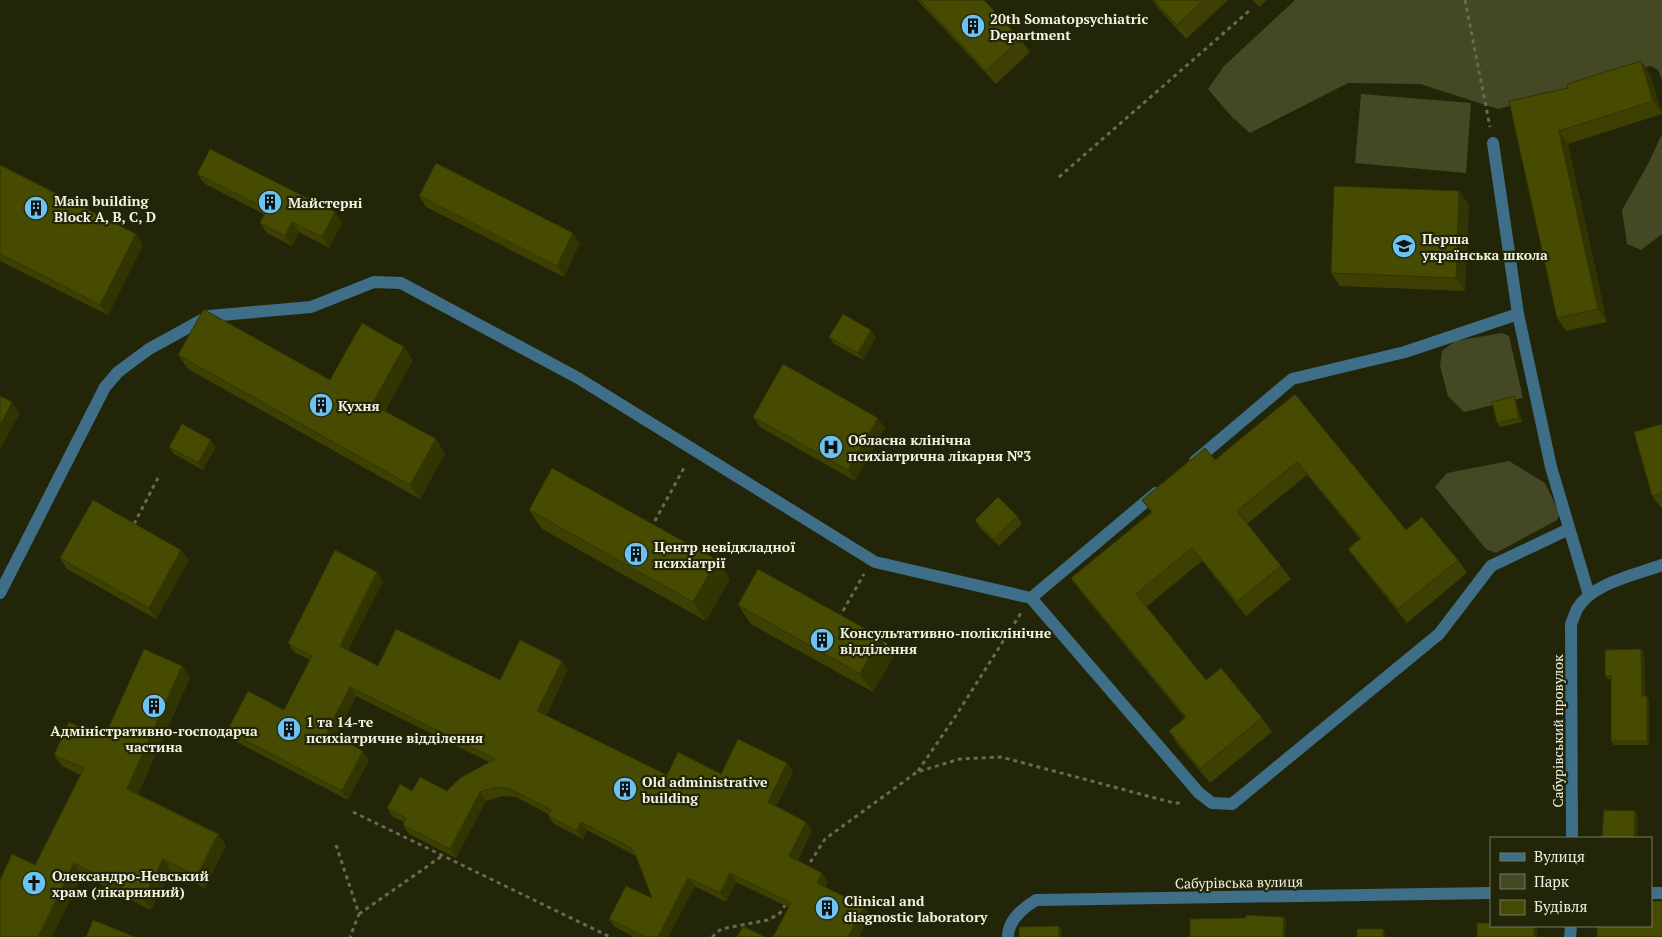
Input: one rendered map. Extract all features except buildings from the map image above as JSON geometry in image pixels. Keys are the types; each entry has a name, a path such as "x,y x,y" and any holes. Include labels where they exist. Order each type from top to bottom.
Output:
{"street":[{"path":"1493,143 1518,314 1552,467 1589,595 1603,586 1662,565"},
{"path":"0,593 105,387 118,372 149,349 209,316 311,307 374,282 401,283 578,378 872,560 1031,598 1199,793 1212,804 1232,804 1439,634 1492,566 1569,529"},
{"path":"1188,466 1292,379 1405,352 1518,314"},
{"path":"1031,598 1165,485"},
{"name":"Сабурівський провулок","path":"1572,837 1571,624 1578,608 1589,595"},
{"name":"Сабурівська вулиця","path":"1008,937 1014,919 1024,908 1036,900 1490,893"}],"path":[{"path":"1465,0 1493,143"},
{"path":"1059,177 1249,10"},
{"path":"651,528 694,450"},
{"path":"134,524 160,474"},
{"path":"839,618 872,560"},
{"path":"917,772 958,714 1031,598"},
{"path":"831,613 847,622"},
{"path":"878,640 893,649"},
{"path":"803,874 824,839 917,772 960,759 1000,757 1174,802 1212,804"},
{"path":"353,812 610,937"},
{"path":"336,845 359,914"},
{"path":"350,937 359,914 443,856"},
{"path":"712,937 721,930 768,920 780,913 789,898"}],"green space":[{"path":"1295,0 1662,0 1662,80 1658,70 1651,66 1498,109 1420,84 1348,83 1250,133 1231,116 1208,89 1224,66"},
{"path":"1361,94 1471,103 1466,173 1355,163"},
{"path":"1662,134 1662,234 1641,250 1627,244 1622,210 1648,164"},
{"path":"1502,333 1509,336 1523,398 1464,412 1448,396 1440,366 1442,351 1455,341"},
{"path":"1509,461 1545,483 1560,514 1557,520 1496,553 1486,549 1435,487 1447,473"}],"place":[{"name":"20th Somatopsychiatric Department","path":"973,26"},
{"name":"Майстерні","path":"270,202"},
{"name":"Main building Block A, B, C, D","path":"36,208"},
{"name":"Перша українська школа","path":"1404,246"},
{"name":"Кухня","path":"321,405"},
{"name":"Обласна клінічна психіатрична лікарня №3","path":"831,447"},
{"name":"Центр невідкладної психіатрії","path":"636,554"},
{"name":"Консультативно-поліклінічне відділення","path":"822,640"},
{"name":"Адміністративно-господарча частина","path":"154,706"},
{"name":"1 та 14-те психіатричне відділення","path":"289,729"},
{"name":"Old administrative building","path":"625,789"},
{"name":"Олександро-Невський храм (лікарняний)","path":"34,883"},
{"name":"Clinical and diagnostic laboratory","path":"827,908"}]}
